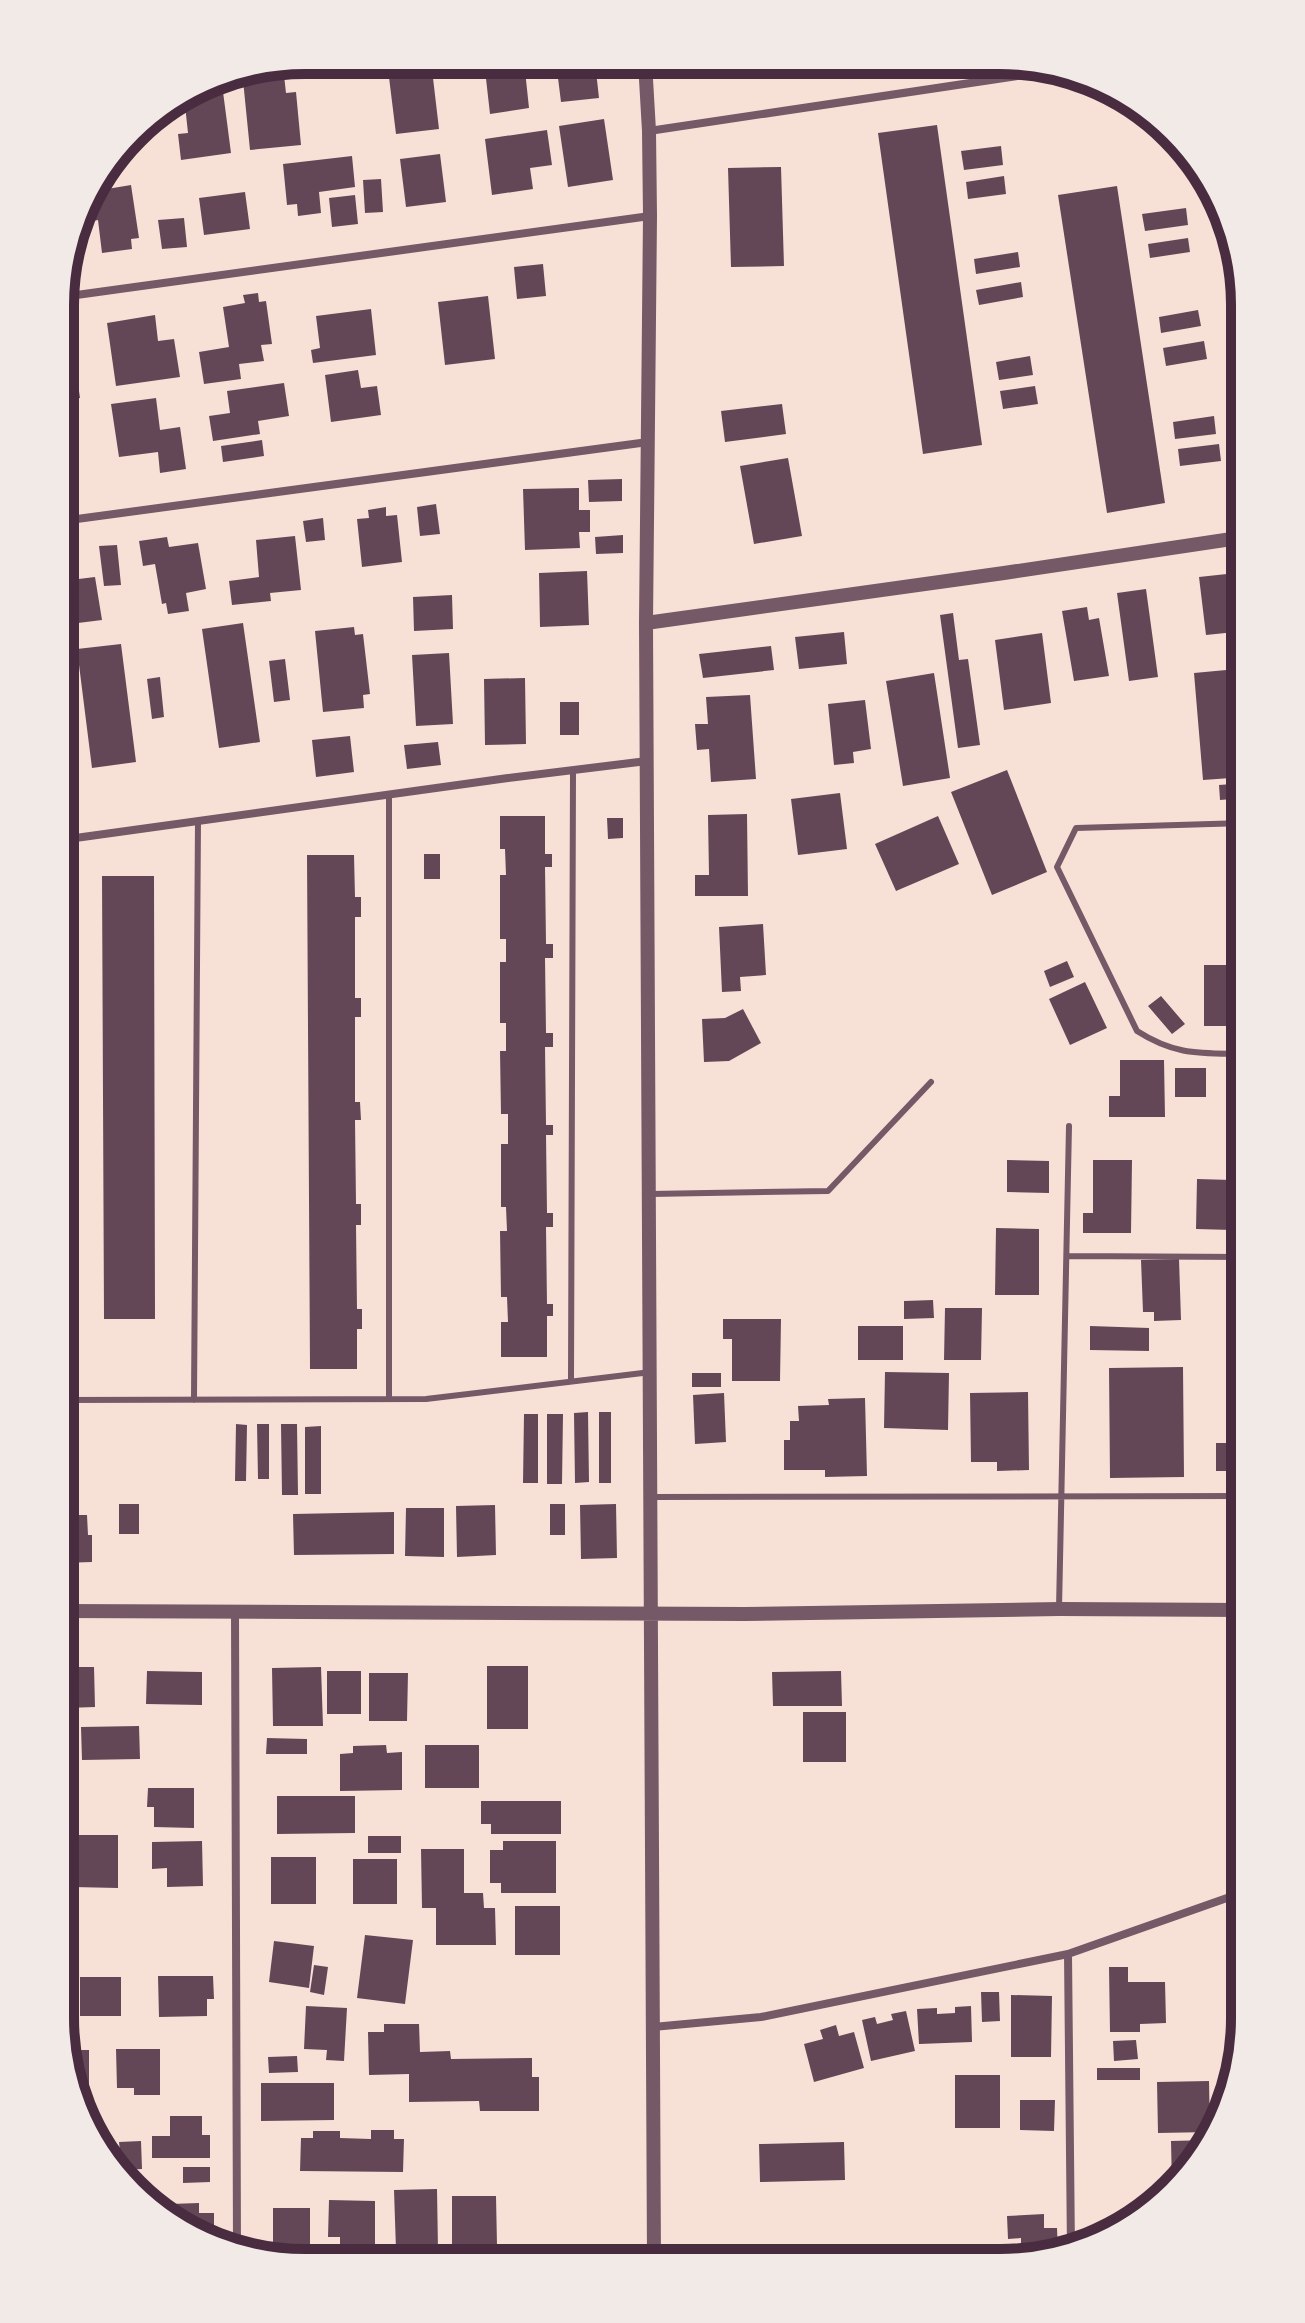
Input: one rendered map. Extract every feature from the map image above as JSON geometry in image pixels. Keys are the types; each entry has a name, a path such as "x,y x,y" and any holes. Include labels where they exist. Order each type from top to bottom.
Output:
{"street":[{"path":"646,74 650,216 646,623 654,2249"},
{"path":"649,131 1023,75"},
{"path":"75,295 650,216"},
{"path":"74,519 648,442"},
{"path":"646,623 1231,539"},
{"path":"74,838 647,761"},
{"path":"74,1611 652,1614 1231,1610"},
{"path":"235,1611 237,2238"},
{"path":"653,2027 761,2017 1068,1954 1231,1897"},
{"path":"1068,1954 1071,2238"}],"lane":[{"path":"571,1381 573,770"},
{"path":"389,794 389,1399"},
{"path":"194,1400 198,821"},
{"path":"1231,823 1076,828 1057,867 1137,1031 1156,1043 1186,1053 1231,1054"},
{"path":"650,1194 828,1191 931,1082"},
{"path":"1059,1609 1069,1126"},
{"path":"1067,1256 1231,1257"},
{"path":"74,1400 426,1399 651,1372"},
{"path":"651,1497 1231,1496"}],"building":[{"path":"389,74 433,74 439,129 396,134"},
{"path":"485,74 525,74 529,108 490,114"},
{"path":"558,74 596,74 599,98 561,102"},
{"path":"284,75 286,93 296,92 301,145 250,150 243,83"},
{"path":"223,90 231,153 181,160 178,134 188,133 185,108"},
{"path":"604,119 613,180 568,187 559,126"},
{"path":"937,125 982,445 923,454 878,133"},
{"path":"547,130 552,165 530,168 533,189 492,195 485,139"},
{"path":"1001,146 1003,165 964,170 961,151"},
{"path":"440,154 446,202 406,207 400,159"},
{"path":"352,156 355,187 319,192 321,213 298,216 297,204 287,205 283,164"},
{"path":"781,167 784,266 731,267 728,168"},
{"path":"1004,176 1006,194 968,199 966,182"},
{"path":"381,179 383,212 365,213 363,180"},
{"path":"131,185 139,238 131,239 132,249 102,253 98,220 90,222 105,189"},
{"path":"1117,186 1165,503 1107,513 1058,195"},
{"path":"245,192 250,229 204,235 199,198"},
{"path":"355,195 358,224 332,227 329,198"},
{"path":"1186,208 1188,225 1145,231 1142,214"},
{"path":"184,218 187,247 162,249 158,220"},
{"path":"1188,238 1190,252 1150,258 1148,244"},
{"path":"1018,252 1020,267 976,274 974,259"},
{"path":"543,264 546,296 517,299 514,267"},
{"path":"1021,282 1023,297 979,305 976,290"},
{"path":"258,293 259,302 266,301 272,344 261,345 264,361 239,364 241,379 204,384 199,352 229,347 223,307 245,303 243,295"},
{"path":"488,296 495,359 445,365 438,302"},
{"path":"371,309 376,355 313,363 311,350 320,348 316,316"},
{"path":"1198,310 1201,326 1161,333 1159,317"},
{"path":"155,315 158,341 174,339 180,377 116,386 107,323"},
{"path":"1204,341 1207,359 1166,366 1163,348"},
{"path":"74,356 80,398 74,399"},
{"path":"1030,356 1033,375 999,380 996,362"},
{"path":"358,370 361,388 377,386 381,415 331,422 325,375"},
{"path":"284,383 289,416 258,421 260,434 213,441 209,416 230,413 227,391"},
{"path":"1035,386 1038,404 1003,409 1000,391"},
{"path":"156,398 160,430 180,427 186,469 160,473 158,452 119,457 111,404"},
{"path":"782,404 786,434 725,442 721,411"},
{"path":"1214,416 1216,434 1175,439 1173,422"},
{"path":"74,439 79,478 74,479"},
{"path":"262,440 264,456 223,462 221,446"},
{"path":"1219,444 1221,461 1180,466 1178,449"},
{"path":"788,458 802,536 754,544 740,466"},
{"path":"622,479 622,501 589,502 588,480"},
{"path":"579,488 579,510 590,510 590,532 579,532 580,548 525,550 523,489"},
{"path":"436,504 440,534 420,536 417,507"},
{"path":"386,507 386,516 397,515 402,562 362,567 357,519 369,518 368,510"},
{"path":"323,518 325,540 306,542 303,521"},
{"path":"623,535 623,553 596,554 595,537"},
{"path":"295,536 301,590 270,593 271,601 232,605 229,581 259,577 256,540"},
{"path":"167,537 169,547 198,543 206,589 186,593 189,611 168,614 166,603 162,604 155,564 143,566 139,541"},
{"path":"117,545 121,585 104,586 99,546"},
{"path":"587,571 589,625 540,627 539,573"},
{"path":"1231,574 1231,632 1206,635 1199,577"},
{"path":"95,577 102,620 74,624 74,580"},
{"path":"1146,589 1158,677 1129,681 1117,593"},
{"path":"452,595 453,629 414,631 413,597"},
{"path":"1087,607 1089,620 1099,618 1109,676 1074,681 1062,611"},
{"path":"953,613 959,660 968,659 980,745 958,748 940,615"},
{"path":"243,623 260,742 219,748 202,629"},
{"path":"354,627 355,635 363,634 370,694 363,695 364,708 323,712 315,631"},
{"path":"844,632 847,664 799,669 795,637"},
{"path":"1042,633 1051,703 1004,710 995,640"},
{"path":"121,644 136,762 92,768 77,649"},
{"path":"771,646 774,670 703,678 699,654"},
{"path":"449,653 453,724 416,726 412,655"},
{"path":"285,659 290,700 274,702 269,661"},
{"path":"1231,670 1231,778 1203,780 1194,673"},
{"path":"934,673 950,778 903,786 886,681"},
{"path":"160,677 164,717 152,719 147,679"},
{"path":"525,678 526,744 485,745 484,679"},
{"path":"750,695 756,779 711,782 709,749 697,750 695,724 708,724 706,697"},
{"path":"865,700 871,749 853,752 854,763 834,765 828,704"},
{"path":"560,702 579,702 579,735 560,735"},
{"path":"350,736 354,772 316,777 312,740"},
{"path":"438,742 441,765 407,769 404,745"},
{"path":"1007,770 1047,872 992,895 951,792"},
{"path":"1231,784 1231,799 1220,800 1219,785"},
{"path":"840,793 847,849 798,855 791,799"},
{"path":"747,814 748,896 695,896 695,875 709,875 708,815"},
{"path":"500,816 545,816 545,854 552,854 552,867 545,867 546,944 553,944 553,958 545,958 546,1033 553,1033 553,1047 545,1047 546,1125 553,1125 553,1135 546,1135 547,1213 553,1213 553,1227 546,1227 547,1304 553,1304 553,1316 547,1316 547,1357 501,1357 501,1322 508,1322 507,1297 501,1297 500,1231 507,1231 506,1207 501,1207 501,1144 508,1144 508,1114 501,1114 500,1051 506,1051 506,1023 500,1023 500,962 506,962 506,939 500,939 500,875 506,875 505,849 500,849"},
{"path":"938,816 959,864 896,891 875,844"},
{"path":"607,818 623,818 623,838 608,839"},
{"path":"424,854 440,854 440,879 424,879"},
{"path":"307,855 354,855 355,897 361,897 361,917 355,917 355,998 361,998 361,1017 355,1017 355,1102 360,1102 361,1120 355,1120 356,1204 361,1204 361,1225 356,1225 357,1309 362,1309 362,1329 357,1329 357,1369 310,1369"},
{"path":"102,876 154,876 155,1319 104,1319"},
{"path":"763,924 766,975 740,977 741,991 722,992 719,927"},
{"path":"1067,961 1074,977 1050,987 1044,971"},
{"path":"1204,965 1231,965 1231,1026 1204,1026"},
{"path":"1085,982 1107,1028 1070,1045 1049,999"},
{"path":"1161,996 1185,1024 1172,1034 1148,1006"},
{"path":"743,1009 761,1043 729,1061 704,1062 702,1019 725,1018"},
{"path":"1120,1060 1164,1060 1165,1117 1109,1117 1109,1096 1120,1096"},
{"path":"1175,1068 1206,1068 1206,1097 1175,1097"},
{"path":"1226,1090 1231,1090 1231,1150 1226,1150"},
{"path":"1007,1160 1049,1161 1049,1193 1007,1192"},
{"path":"1093,1160 1132,1160 1131,1233 1083,1233 1083,1213 1093,1213"},
{"path":"1197,1179 1231,1180 1231,1230 1196,1229"},
{"path":"996,1228 1039,1229 1039,1295 995,1295"},
{"path":"1179,1259 1181,1320 1154,1321 1154,1312 1143,1312 1141,1260"},
{"path":"933,1300 934,1318 904,1319 904,1301"},
{"path":"945,1308 982,1308 981,1360 944,1360"},
{"path":"723,1319 781,1319 780,1381 732,1381 732,1339 723,1339"},
{"path":"858,1326 903,1326 903,1360 858,1360"},
{"path":"1090,1326 1149,1328 1149,1351 1090,1350"},
{"path":"1183,1367 1184,1477 1110,1478 1109,1368"},
{"path":"885,1372 949,1373 948,1430 884,1428"},
{"path":"692,1373 721,1373 721,1387 692,1387"},
{"path":"1028,1392 1029,1470 997,1471 997,1462 971,1462 970,1393"},
{"path":"724,1393 726,1442 695,1444 693,1395"},
{"path":"865,1398 867,1476 825,1477 825,1470 784,1470 784,1440 790,1440 790,1421 799,1421 798,1406 829,1405 828,1399"},
{"path":"588,1412 589,1482 575,1483 574,1413"},
{"path":"599,1412 611,1412 611,1483 599,1483"},
{"path":"524,1414 538,1414 538,1483 523,1483"},
{"path":"547,1414 563,1414 562,1484 547,1484"},
{"path":"236,1424 247,1425 246,1481 235,1481"},
{"path":"257,1424 269,1424 269,1479 258,1479"},
{"path":"281,1424 297,1424 298,1495 282,1495"},
{"path":"321,1426 321,1494 305,1494 305,1427"},
{"path":"1216,1443 1231,1443 1231,1471 1216,1471"},
{"path":"119,1504 139,1504 139,1534 119,1534"},
{"path":"550,1504 565,1504 565,1535 550,1535"},
{"path":"616,1504 617,1558 581,1559 580,1505"},
{"path":"495,1505 496,1555 457,1557 456,1506"},
{"path":"406,1508 444,1508 444,1557 405,1556"},
{"path":"394,1512 394,1554 294,1555 293,1514"},
{"path":"74,1515 87,1515 88,1535 92,1535 92,1562 74,1563"},
{"path":"487,1666 528,1666 528,1729 487,1729"},
{"path":"74,1667 94,1667 95,1707 74,1708"},
{"path":"321,1667 323,1726 273,1726 272,1668"},
{"path":"147,1671 202,1672 202,1705 146,1704"},
{"path":"327,1671 361,1671 361,1714 327,1714"},
{"path":"841,1671 842,1706 773,1706 772,1672"},
{"path":"369,1673 408,1673 407,1721 369,1721"},
{"path":"803,1712 846,1712 846,1762 803,1762"},
{"path":"139,1726 140,1759 82,1760 81,1727"},
{"path":"267,1738 307,1739 307,1754 266,1754"},
{"path":"386,1745 387,1753 402,1752 402,1790 340,1791 340,1754 353,1753 353,1746"},
{"path":"425,1745 479,1745 479,1788 425,1788"},
{"path":"148,1788 194,1788 194,1828 154,1827 154,1807 147,1807"},
{"path":"277,1796 355,1796 355,1833 277,1834"},
{"path":"481,1801 561,1801 561,1834 491,1834 491,1824 481,1824"},
{"path":"74,1835 118,1835 118,1888 74,1887"},
{"path":"368,1836 401,1836 401,1853 368,1853"},
{"path":"202,1841 203,1886 167,1887 167,1868 152,1869 152,1842"},
{"path":"503,1841 556,1841 556,1893 501,1893 501,1883 490,1883 490,1850 503,1850"},
{"path":"421,1849 464,1849 464,1893 483,1893 484,1908 495,1908 496,1945 436,1945 436,1908 422,1908"},
{"path":"271,1857 316,1857 316,1904 271,1904"},
{"path":"353,1859 397,1859 397,1904 353,1904"},
{"path":"515,1906 560,1906 560,1955 515,1955"},
{"path":"365,1935 413,1940 405,2004 357,1998"},
{"path":"274,1941 314,1946 309,1988 269,1982"},
{"path":"314,1965 328,1967 324,1995 310,1992"},
{"path":"1109,1967 1128,1967 1128,1982 1165,1982 1166,2023 1140,2024 1140,2032 1110,2032"},
{"path":"158,1976 213,1976 214,1999 207,1999 207,2016 159,2017"},
{"path":"80,1977 121,1977 121,2016 80,2016"},
{"path":"981,1992 999,1992 1000,2021 982,2022"},
{"path":"1011,1995 1052,1996 1051,2057 1011,2057"},
{"path":"306,2006 347,2008 344,2061 326,2060 327,2050 304,2049"},
{"path":"971,2006 972,2042 919,2044 917,2009 937,2008 937,2014 955,2013 955,2007"},
{"path":"906,2011 915,2051 871,2061 862,2020 875,2017 877,2024 893,2020 891,2014"},
{"path":"384,2024 419,2024 420,2052 450,2051 451,2059 532,2058 532,2077 539,2077 539,2111 480,2111 479,2101 409,2102 409,2074 369,2075 368,2032 384,2032"},
{"path":"836,2025 839,2036 854,2032 864,2068 814,2082 804,2044 823,2039 820,2030"},
{"path":"1136,2040 1138,2059 1114,2061 1113,2041"},
{"path":"116,2049 160,2049 160,2095 134,2095 134,2088 117,2088"},
{"path":"76,2050 89,2050 89,2095 86,2092"},
{"path":"297,2056 298,2072 269,2073 268,2057"},
{"path":"1097,2068 1140,2068 1140,2080 1097,2080"},
{"path":"955,2075 1000,2075 1000,2128 955,2128"},
{"path":"1209,2081 1210,2114 1200,2132 1158,2133 1157,2082"},
{"path":"261,2083 334,2083 334,2120 261,2121"},
{"path":"1020,2100 1055,2100 1054,2131 1020,2130"},
{"path":"170,2116 202,2116 202,2135 210,2135 210,2158 152,2158 152,2136 170,2136"},
{"path":"371,2130 394,2130 394,2139 404,2139 403,2172 300,2171 301,2138 313,2138 313,2131 340,2131 340,2138 371,2139"},
{"path":"1195,2140 1172,2172 1171,2141"},
{"path":"141,2141 142,2169 131,2170 120,2156 119,2142"},
{"path":"844,2142 845,2180 760,2182 759,2144"},
{"path":"183,2167 210,2167 210,2182 183,2183"},
{"path":"437,2189 438,2249 396,2249 394,2190"},
{"path":"452,2196 496,2196 497,2245 452,2246"},
{"path":"329,2200 375,2201 375,2249 340,2249 340,2237 328,2237"},
{"path":"199,2203 199,2213 214,2213 214,2230 190,2218 170,2204"},
{"path":"273,2208 310,2208 310,2249 273,2247"},
{"path":"1044,2214 1044,2228 1057,2228 1058,2241 1021,2248 1021,2238 1008,2239 1007,2216"}]}
